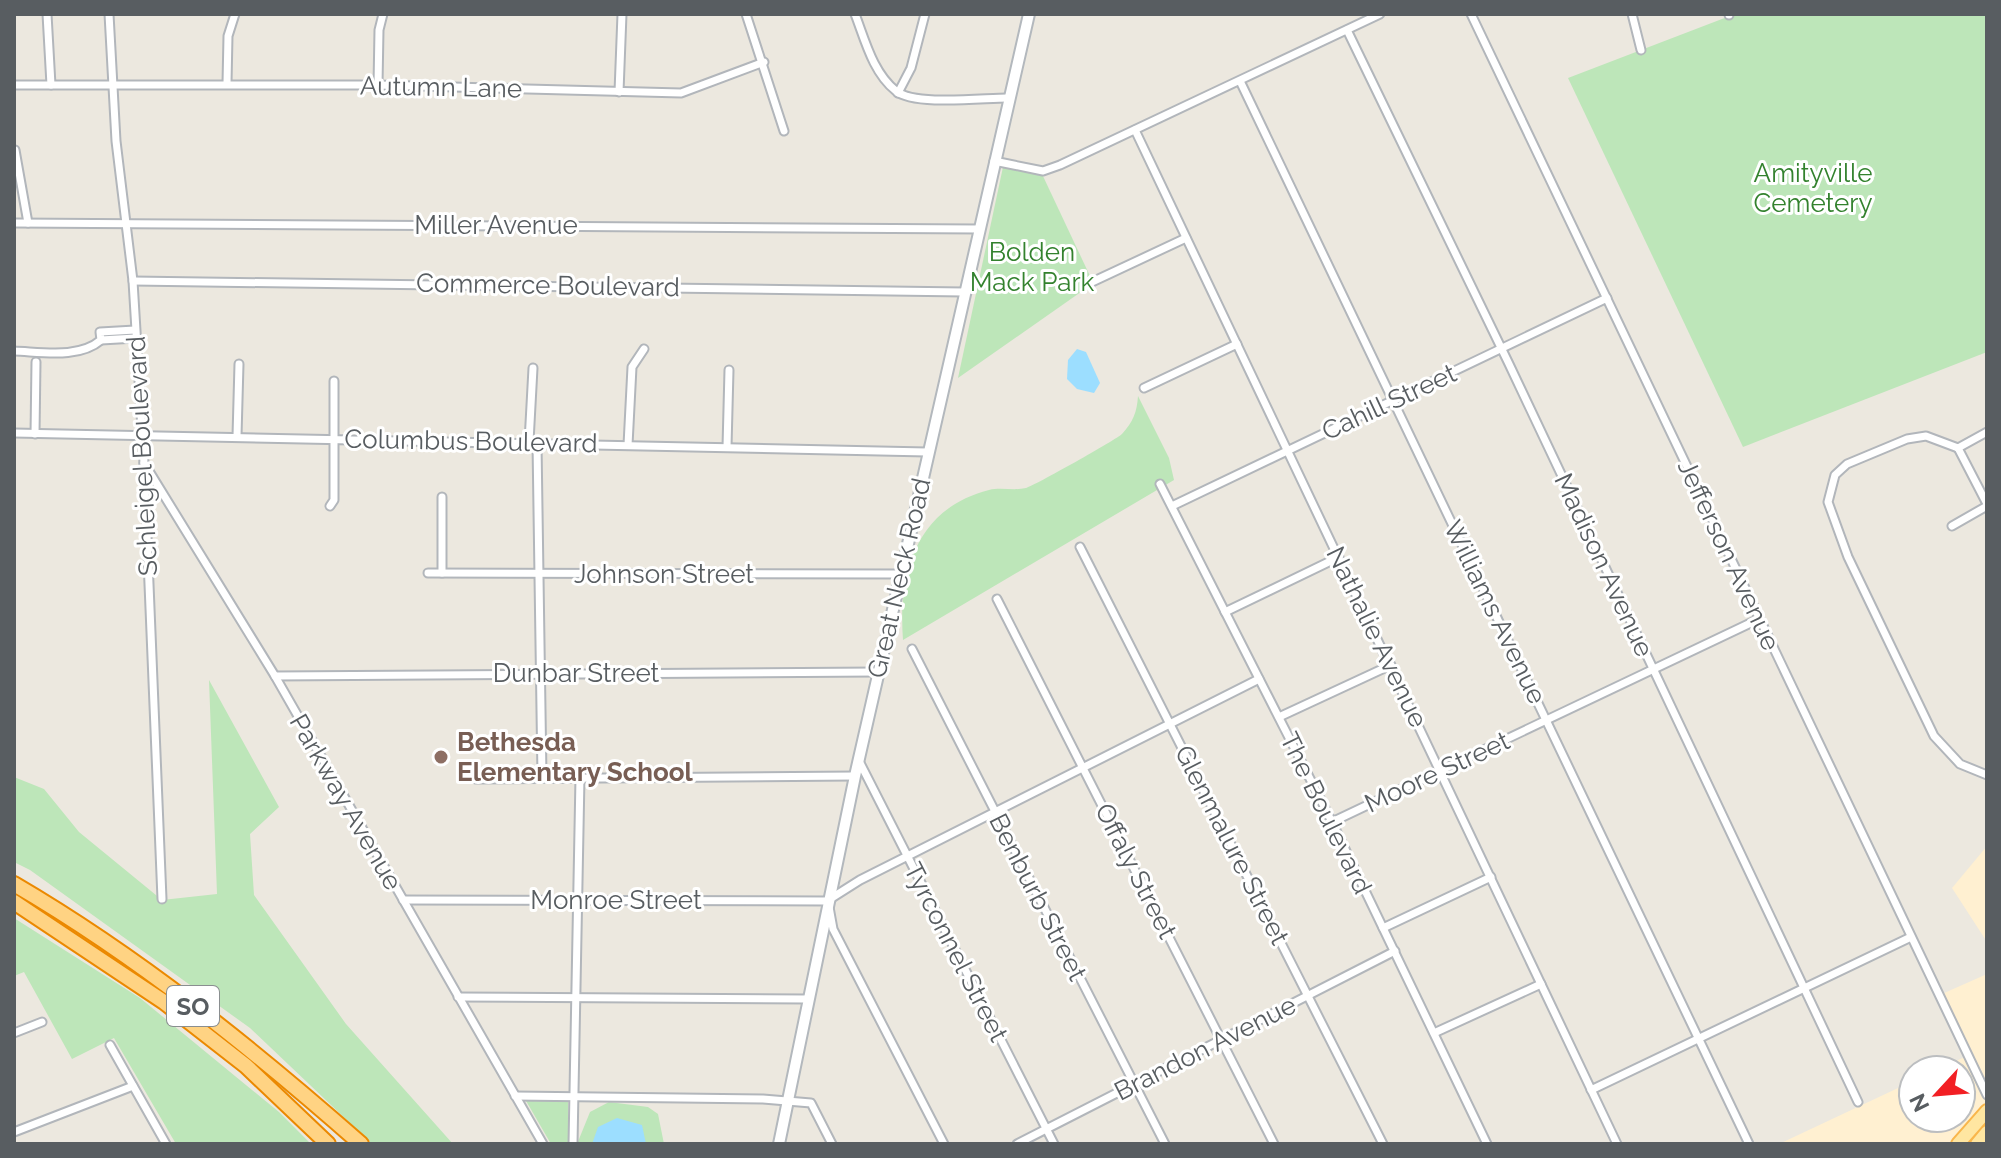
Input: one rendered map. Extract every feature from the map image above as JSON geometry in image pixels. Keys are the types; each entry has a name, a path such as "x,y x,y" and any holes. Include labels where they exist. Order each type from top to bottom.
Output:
{"highway":[{"name":"SO","path":"14,884 54,908 258,1053 361,1144"},
{"name":"SO","path":"14,902 164,1002 246,1066 328,1144"}],"main road":[{"name":"Great Neck Road","path":"779,1144 878,672 1007,98 1029,14"},
{"path":"1958,1144 1987,1111"},
{"path":"1977,1144 1987,1132"}],"street":[{"path":"47,14 51,85"},
{"name":"Schleigel Boulevard","path":"109,14 116,141 133,281 144,463 162,899"},
{"path":"227,83 228,36 235,14"},
{"path":"378,85 379,30 383,14"},
{"path":"619,92 622,14"},
{"path":"746,14 784,131"},
{"path":"855,14 883,77 898,93 920,99 1007,98"},
{"path":"898,93 911,68 925,14"},
{"path":"994,161 1043,171 1380,14"},
{"name":"Jefferson Avenue","path":"1471,14 1987,1095"},
{"path":"1632,14 1641,50"},
{"name":"Madison Avenue","path":"1347,30 1858,1102"},
{"name":"Autumn Lane","path":"14,85 227,83 681,93 764,62"},
{"name":"Williams Avenue","path":"1240,81 1749,1144"},
{"name":"Nathalie Avenue","path":"1135,130 1617,1144"},
{"path":"15,150 28,223"},
{"name":"Miller Avenue","path":"14,223 979,229"},
{"path":"1092,282 1186,238"},
{"name":"Commerce Boulevard","path":"133,281 964,292"},
{"name":"Cahill Street","path":"1172,506 1607,298"},
{"path":"14,351 61,353 91,349 101,340 136,334"},
{"path":"1144,388 1237,344"},
{"path":"628,445 632,367 644,349"},
{"path":"35,434 36,362"},
{"path":"237,436 239,364"},
{"path":"533,368 542,777"},
{"path":"727,447 729,370"},
{"path":"330,506 334,500 334,381"},
{"path":"1958,448 1987,432"},
{"name":"Columbus Boulevard","path":"14,433 927,452"},
{"path":"1952,526 1987,505 1958,448 1926,436 1907,439 1847,464 1835,475 1829,490 1831,519 1934,736 1960,764 1987,775"},
{"name":"Parkway Avenue","path":"144,463 275,676 543,1144"},
{"name":"The Boulevard","path":"1160,484 1332,822 1487,1144"},
{"path":"442,497 442,573"},
{"name":"Glenmalure Street","path":"1080,547 1383,1144"},
{"path":"1225,612 1339,557"},
{"name":"Johnson Street","path":"428,573 900,574"},
{"name":"Offaly Street","path":"997,599 1274,1144"},
{"name":"Moore Street","path":"1332,822 1759,619"},
{"name":"Benburb Street","path":"912,649 1165,1144"},
{"path":"1279,717 1391,665"},
{"name":"Dunbar Street","path":"275,676 878,672"},
{"path":"944,1144 833,929 828,901 907,856 1259,679"},
{"name":"Tyrconnel Street","path":"859,760 1054,1144"},
{"path":"476,779 855,776"},
{"path":"573,1144 580,777"},
{"path":"1383,928 1491,877"},
{"name":"Monroe Street","path":"403,900 828,901"},
{"path":"1591,1090 1911,937"},
{"name":"Brandon Avenue","path":"1017,1144 1395,951"},
{"path":"1434,1033 1541,984"},
{"path":"458,997 807,999"},
{"path":"14,1033 42,1022"},
{"path":"110,1045 166,1144"},
{"path":"14,1132 133,1086"},
{"path":"515,1096 811,1103 832,1144"}],"shaded area":[{"path":"1987,846 1987,942 1952,888"},
{"path":"1987,974 1987,1144 1779,1144 1897,1089 1897,1134 1977,1134 1977,1054 1971,1054 1942,994"}],"green space":[{"name":"Amityville Cemetery","path":"1735,14 1987,14 1987,352 1743,447 1568,78"},
{"name":"Bolden Mack Park","path":"1003,167 1042,174 1090,276 1088,287 958,378"},
{"path":"1138,396 1169,458 1174,480 903,640 904,591 916,547 928,528 944,512 964,499 994,489 1026,488 1117,438 1132,421"},
{"path":"209,680 279,807 250,834 254,895 346,1024 453,1144 372,1144 250,1028 30,870 14,862 14,777 44,789 79,832 162,900 217,894"},
{"path":"14,918 140,998 279,1112 311,1144 176,1144 114,1038 72,1059 24,972 14,976"},
{"path":"525,1099 568,1100 568,1144 551,1144"},
{"path":"609,1102 648,1107 658,1114 664,1144 577,1144 590,1112"}],"water":[{"path":"1077,349 1086,352 1100,383 1094,393 1077,389 1067,379 1068,360"},
{"path":"617,1118 642,1125 646,1144 592,1144 598,1127"}],"place":[{"name":"Bethesda Elementary School","path":"441,757"}]}
